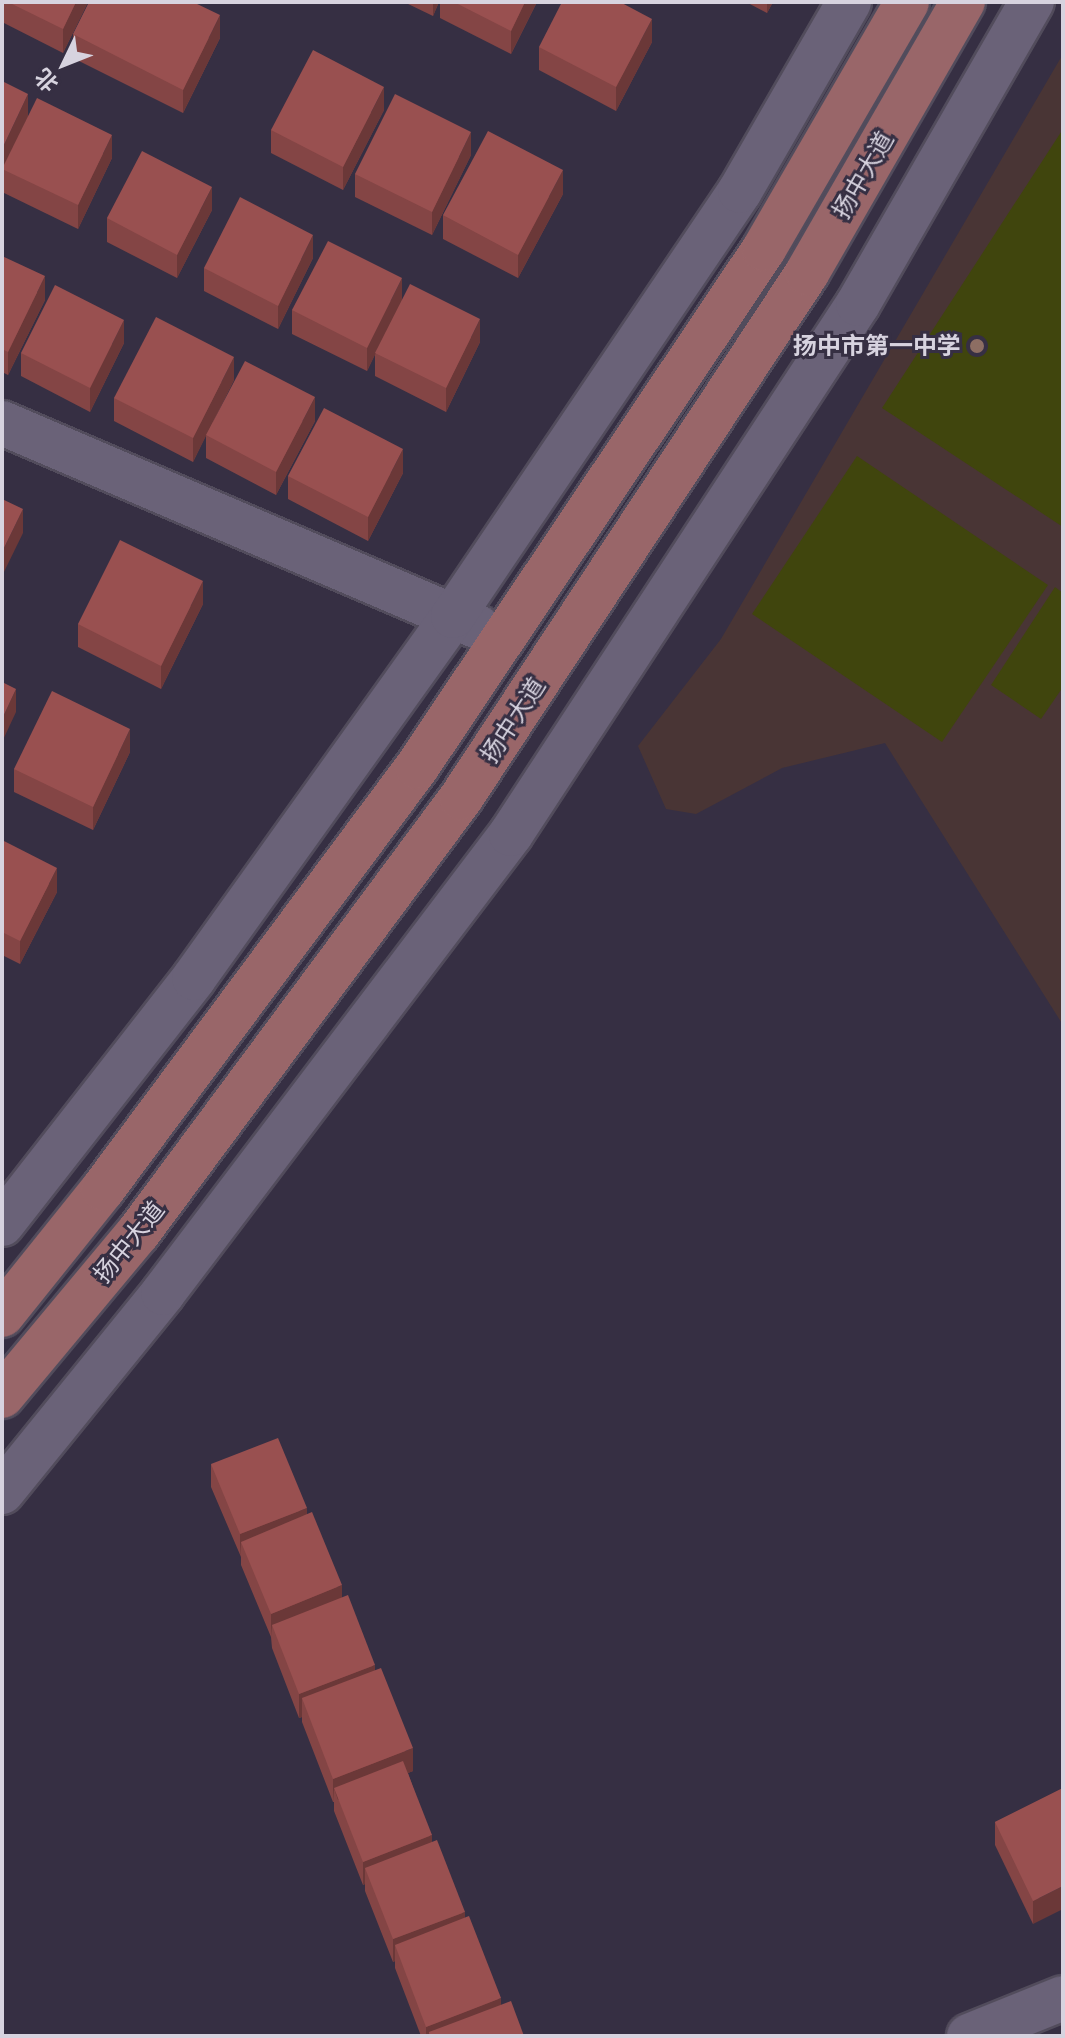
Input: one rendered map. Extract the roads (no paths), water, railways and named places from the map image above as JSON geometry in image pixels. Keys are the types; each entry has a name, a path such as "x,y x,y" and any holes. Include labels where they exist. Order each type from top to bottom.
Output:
{"main road":[{"name":"扬中大道","path":"2,1315 103,1189 388,805 504,638 764,249 907,2"},
{"name":"扬中大道","path":"2,1396 138,1233 461,798 807,273 963,2"}],"street":[{"path":"2,1224 194,978 453,616 740,191 849,2"},
{"path":"2,1492 163,1293 511,834 858,304 1032,2"},
{"path":"2,423 504,638"},
{"path":"969,2036 1063,1998"}],"place":[{"name":"扬中市第一中学","path":"977,346"}]}
